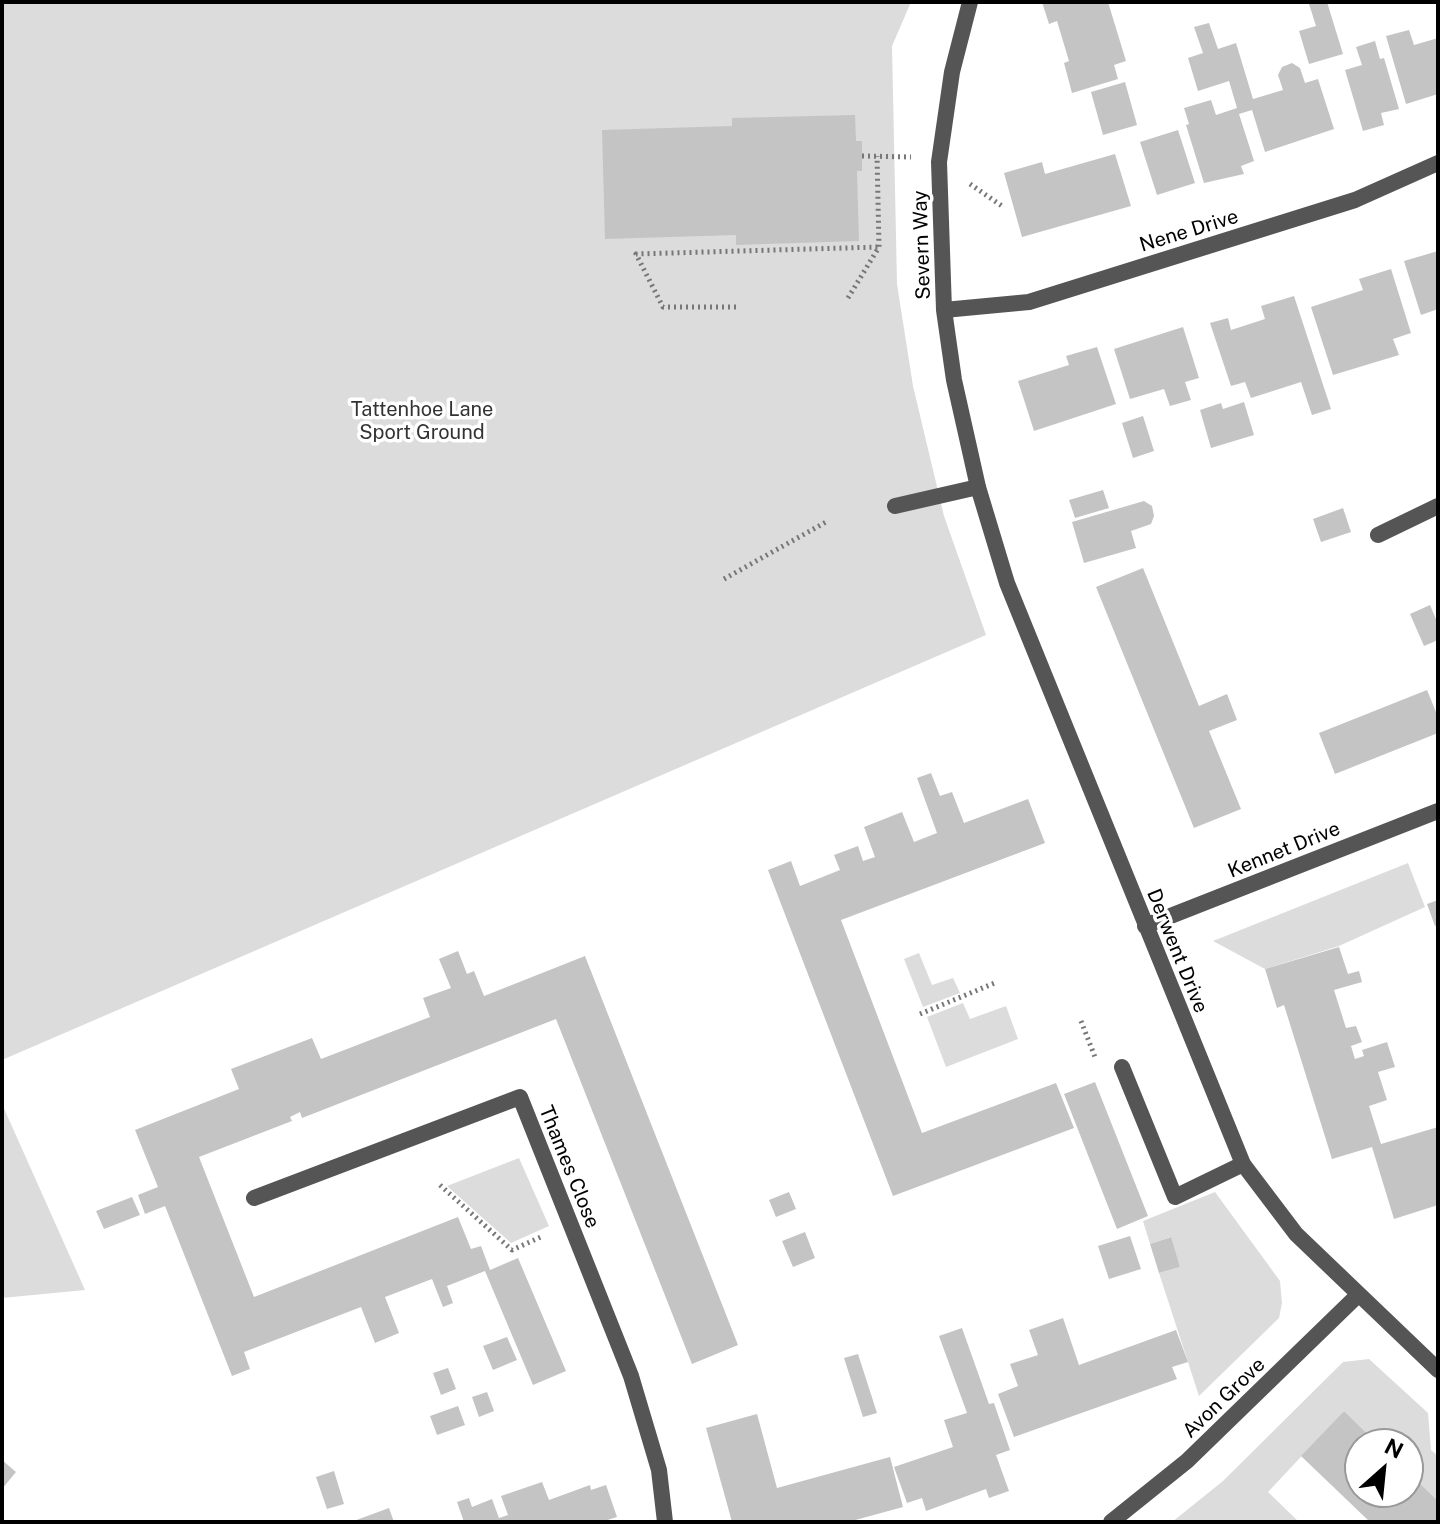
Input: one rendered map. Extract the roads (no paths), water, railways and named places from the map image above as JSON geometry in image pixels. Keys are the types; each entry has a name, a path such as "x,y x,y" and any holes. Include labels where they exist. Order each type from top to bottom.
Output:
{"street":[{"name":"Severn Way","path":"970,2 952,72 939,162 944,310 954,380 978,487"},
{"name":"Nene Drive","path":"944,310 1029,302 1355,200 1438,163"},
{"path":"895,506 978,487"},
{"name":"Derwent Drive","path":"978,487 1007,583 1243,1164 1296,1234 1438,1370"},
{"path":"1378,535 1438,506"},
{"name":"Kennet Drive","path":"1145,926 1438,811"},
{"path":"1122,1067 1175,1197 1243,1164"},
{"name":"Thames Close","path":"254,1198 520,1097 631,1376 659,1470 665,1522"},
{"name":"Avon Grove","path":"1111,1522 1187,1461 1358,1295"}],"park label":[{"name":"Tattenhoe Lane Sport Ground","path":"422,422"}]}
